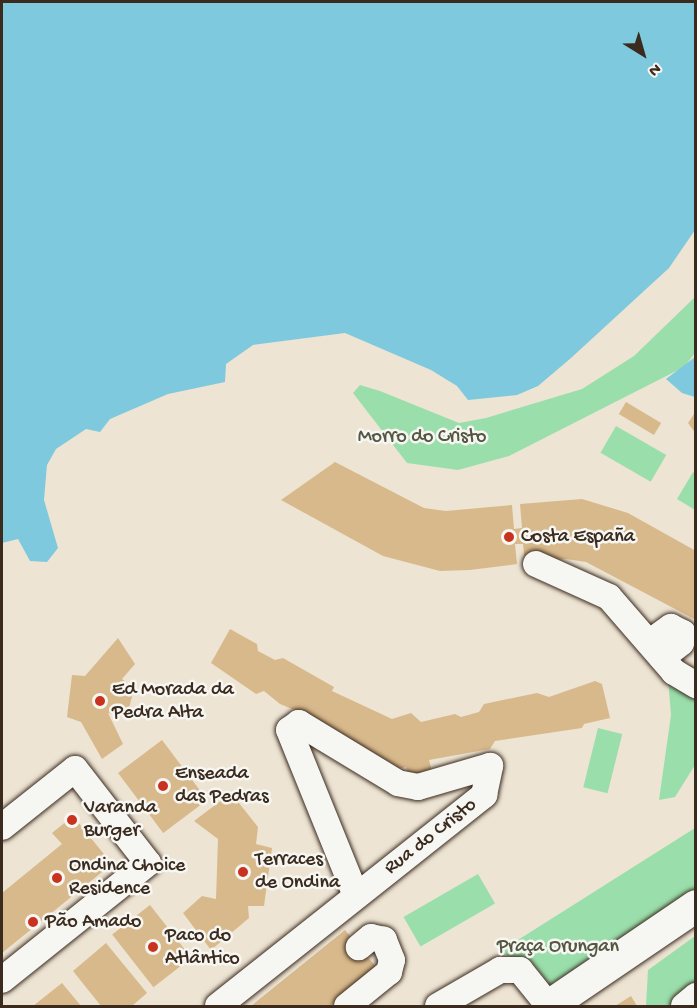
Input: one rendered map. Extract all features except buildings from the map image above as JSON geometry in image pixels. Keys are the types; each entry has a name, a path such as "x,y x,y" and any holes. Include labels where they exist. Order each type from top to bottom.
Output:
{"main road":[{"path":"549,1006 696,906"}],"street":[{"path":"536,564 609,597 656,650 696,686"},
{"name":"Rua do Cristo","path":"218,1006 484,795 490,766 418,787 398,783 299,723 289,730 356,896"},
{"path":"2,827 75,769 148,862 2,980"},
{"path":"2,814 27,795 40,797"},
{"path":"347,1006 389,972 392,960 384,940 371,937 359,947"},
{"path":"438,1006 500,969 520,970 549,1006"},
{"path":"684,1006 696,996"}],"green space":[{"name":"Morro do Cristo","path":"695,297 695,353 684,367 509,456 458,470 407,463 353,393 360,385 459,423 486,418 582,389 634,356"},
{"path":"616,426 666,455 651,482 600,453"},
{"path":"693,472 695,474 695,510 677,499"},
{"path":"668,678 695,694 695,765 675,797 659,800 671,715"},
{"path":"598,728 622,734 608,793 583,787"},
{"name":"Praça Orungan","path":"695,828 695,891 550,985 530,960 507,956 502,950"},
{"path":"478,874 495,903 421,946 404,917"},
{"path":"695,936 695,982 679,994 673,1006 646,1006 648,970"}],"water":[{"path":"2,2 695,2 695,230 669,268 538,386 517,395 468,400 457,386 431,370 345,333 253,345 226,364 225,382 168,394 110,419 100,432 86,429 56,449 47,465 44,500 58,548 47,562 30,561 18,539 2,543"},
{"path":"695,357 696,397 682,393 666,379"}],"place":[{"name":"Costa España","path":"509,537"},
{"name":"Ed Morada da Pedra Alta","path":"100,701"},
{"name":"Enseada das Pedras","path":"163,786"},
{"name":"Varanda Burger","path":"72,820"},
{"name":"Terraces de Ondina","path":"243,872"},
{"name":"Ondina Choice Residence","path":"57,878"},
{"name":"Pão Amado","path":"33,922"},
{"name":"Paco do Atlântico","path":"153,947"}]}
